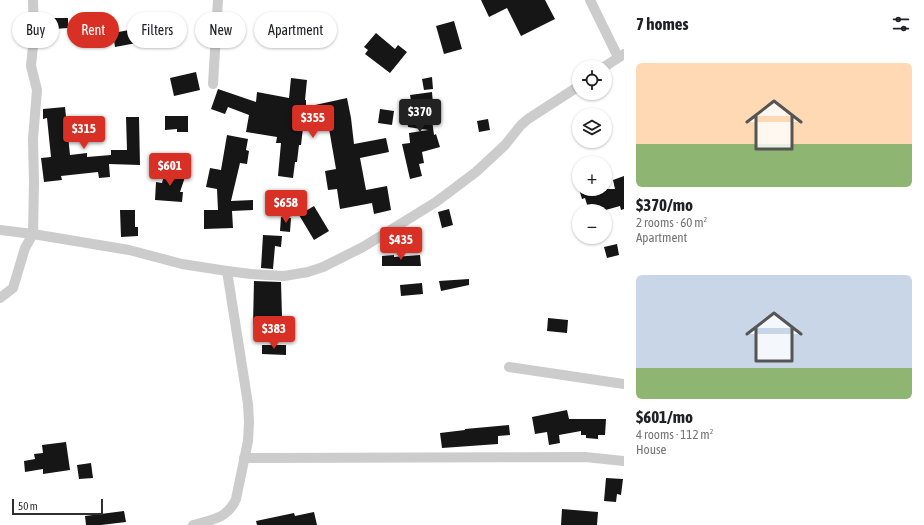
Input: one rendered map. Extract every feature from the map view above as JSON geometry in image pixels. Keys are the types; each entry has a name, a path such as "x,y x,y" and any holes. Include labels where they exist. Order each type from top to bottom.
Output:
{"street":[{"path":"0,298 13,288 25,248 33,234 33,139 36,90 31,66 34,36 33,0"},
{"path":"213,84 218,0"},
{"path":"590,0 621,55 612,61"},
{"path":"0,230 129,250 182,264 227,271 284,276 308,272 323,267 363,247 436,202 482,167 505,145 521,125 528,119 572,91"},
{"path":"193,525 220,517 228,513 232,507 236,499 248,441 248,404 227,271"},
{"path":"509,368 624,384"},
{"path":"244,458 585,457 624,461"}],"building":[{"path":"481,0 545,0 555,19 521,36 507,8 489,17"},
{"path":"59,18 67,18 67,28 59,29"},
{"path":"454,21 462,49 444,54 436,26"},
{"path":"127,30 127,45 119,46 119,32"},
{"path":"376,33 395,49 398,45 407,52 390,73 365,54 368,50 364,47"},
{"path":"196,72 200,90 174,96 170,78"},
{"path":"432,77 433,89 424,90 422,79"},
{"path":"291,78 307,80 305,100 306,107 347,98 354,144 386,138 389,152 360,158 366,190 387,186 391,210 374,214 372,203 340,209 337,189 328,190 325,171 336,169 328,123 303,128 301,145 299,145 293,178 278,176 281,143 276,143 277,137 246,132 249,115 228,107 225,114 211,109 218,89 256,102 257,92 289,98"},
{"path":"432,92 433,104 430,104 434,135 436,134 440,147 422,152 424,163 419,164 422,176 410,179 402,144 410,143 409,133 428,130 408,127 406,112 413,113 410,95"},
{"path":"65,107 70,155 87,153 87,157 111,155 111,150 127,150 126,117 139,117 140,165 109,164 110,177 99,178 98,172 61,176 62,180 44,182 41,158 51,157 47,118 43,119 43,109"},
{"path":"380,109 394,111 392,125 378,123"},
{"path":"165,116 188,116 188,132 177,132 177,129 165,130"},
{"path":"488,119 490,130 479,132 477,121"},
{"path":"227,135 248,139 246,150 249,151 247,164 240,163 231,201 253,200 253,210 232,211 233,228 204,229 204,210 218,210 217,189 206,187 210,168 221,170"},
{"path":"166,168 186,174 180,192 183,192 182,202 155,200 156,182 162,183"},
{"path":"624,176 624,209 621,210 620,206 612,208 612,204 587,204 585,198 582,199 581,196 612,196 612,189 615,189 613,180"},
{"path":"314,206 329,231 314,240 299,215"},
{"path":"449,209 453,225 442,228 438,212"},
{"path":"120,210 135,210 135,227 138,227 138,236 121,237"},
{"path":"281,217 291,218 290,232 280,231"},
{"path":"263,235 282,236 281,247 275,246 273,269 261,268"},
{"path":"617,244 619,255 607,258 604,247"},
{"path":"394,255 394,257 420,255 421,266 382,266 382,256"},
{"path":"469,279 469,285 441,291 439,281"},
{"path":"254,281 281,282 282,316 273,316 273,319 264,319 264,324 253,324"},
{"path":"422,283 423,294 401,296 400,285"},
{"path":"548,318 568,320 567,333 547,331"},
{"path":"262,345 286,345 286,355 262,354"},
{"path":"567,410 569,419 606,419 605,435 598,435 598,439 586,438 586,435 581,435 581,431 559,435 560,443 549,445 547,432 535,434 532,417"},
{"path":"509,425 510,435 498,436 498,444 442,448 440,433"},
{"path":"66,442 70,470 43,474 43,469 25,472 24,461 35,459 34,454 43,453 42,445"},
{"path":"91,463 93,478 79,479 77,465"},
{"path":"606,478 623,479 621,495 617,494 616,502 604,501"},
{"path":"562,509 598,512 597,525 561,525"},
{"path":"124,511 126,522 86,525 85,516"},
{"path":"314,512 317,525 257,525 256,521 294,513 295,516"}]}
